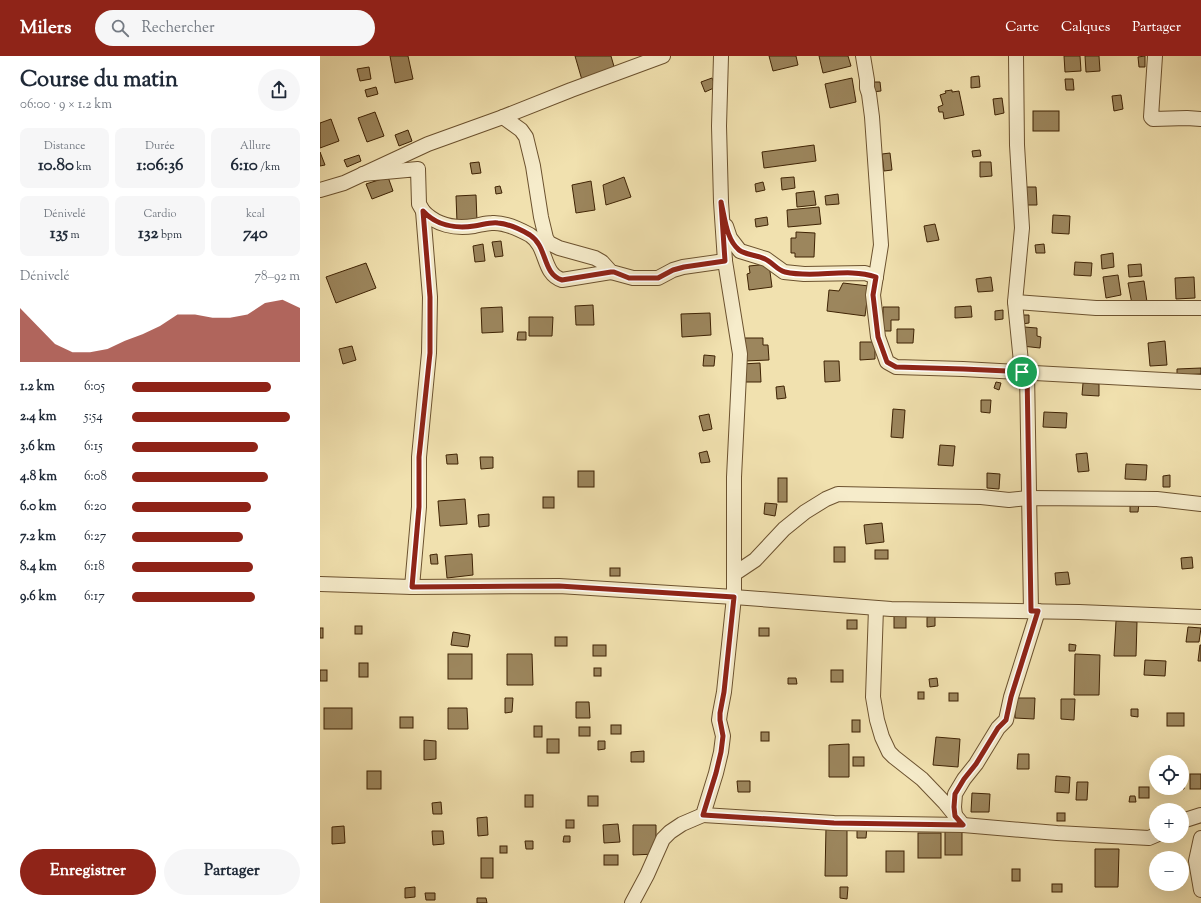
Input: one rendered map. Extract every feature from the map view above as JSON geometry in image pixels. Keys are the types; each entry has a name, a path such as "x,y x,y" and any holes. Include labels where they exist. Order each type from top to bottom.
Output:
{"street":[{"path":"320,190 344,183 428,144 663,56"},
{"path":"703,815 716,773 723,736 720,713 724,692 734,597 734,477 740,354 725,261 721,202 719,126 721,56"},
{"path":"863,56 872,117 882,245 873,295 878,337 887,362 896,367 909,368 963,369 1201,382"},
{"path":"959,820 954,807 955,794 964,779 976,764 998,728 1006,720 1034,611 1028,498 1024,372 1015,302 1022,228 1017,145 1016,56"},
{"path":"1155,56 1150,117 1153,119 1201,119"},
{"path":"503,117 521,130 526,137 533,166 540,217 549,243 559,248 595,258 602,262 611,272"},
{"path":"364,174 418,169 420,204 423,211 429,218 447,226 472,226 499,223 520,230 531,236 540,245 549,269 553,275 562,280 611,272 629,278 658,278 673,270 684,267 725,261"},
{"path":"721,202 727,231 730,238 740,251 766,259 784,272 804,274 865,273 876,277"},
{"path":"412,587 419,507 419,457 430,353 430,297 423,211"},
{"path":"1015,302 1096,308 1201,308"},
{"path":"734,574 755,560 784,528 805,512 838,494 981,497 1009,500 1028,498 1157,500 1201,504"},
{"path":"734,550 749,564"},
{"path":"320,584 412,587 559,586 734,597 891,610 1034,611 1201,617"},
{"path":"876,608 873,697 882,737 889,752 922,779 959,820"},
{"path":"632,903 647,875 663,839 682,824 703,815 834,823 959,820 1057,833 1149,838"},
{"path":"1189,819 1201,815"},
{"path":"1201,838 1196,861 1201,890"}],"building":[{"path":"390,56 408,56 413,79 395,83"},
{"path":"575,56 611,56 615,70 582,80"},
{"path":"769,56 796,56 798,65 773,71"},
{"path":"819,56 848,56 851,66 823,73"},
{"path":"1064,56 1080,56 1081,71 1065,72"},
{"path":"1085,56 1099,56 1100,71 1086,72"},
{"path":"1145,56 1145,67 1139,67 1138,57"},
{"path":"369,67 371,79 360,81 357,69"},
{"path":"979,76 980,87 971,88 971,77"},
{"path":"712,78 716,87 705,92 701,82"},
{"path":"852,78 856,102 830,108 825,84"},
{"path":"1065,79 1073,79 1074,90 1066,90"},
{"path":"871,82 880,82 881,91 872,92"},
{"path":"376,87 378,94 367,97 365,90"},
{"path":"952,90 952,92 959,91 964,115 944,119 943,112 939,112 938,107 943,105 940,95 946,93 945,91"},
{"path":"1121,95 1123,109 1114,111 1112,96"},
{"path":"1002,98 1004,113 995,115 993,99"},
{"path":"1033,111 1059,111 1059,131 1033,131"},
{"path":"375,112 384,136 367,142 358,118"},
{"path":"331,119 339,141 320,148 320,123"},
{"path":"408,130 412,141 399,146 395,135"},
{"path":"814,145 816,161 764,168 762,152"},
{"path":"980,150 981,156 973,157 972,151"},
{"path":"320,152 325,165 320,166"},
{"path":"890,153 892,170 884,171 882,154"},
{"path":"359,155 361,161 347,167 344,160"},
{"path":"479,162 481,173 472,174 470,163"},
{"path":"980,162 991,162 992,176 980,177"},
{"path":"388,177 393,191 372,199 366,184"},
{"path":"624,177 631,197 606,205 603,185"},
{"path":"794,177 795,188 782,190 781,178"},
{"path":"591,181 595,210 576,213 572,185"},
{"path":"763,182 765,190 756,192 755,184"},
{"path":"500,186 502,193 496,194 495,187"},
{"path":"1023,187 1036,187 1037,205 1023,205"},
{"path":"814,191 816,205 797,207 796,193"},
{"path":"838,194 839,204 826,205 825,196"},
{"path":"476,195 477,221 457,222 456,196"},
{"path":"819,207 821,224 788,227 787,210"},
{"path":"1053,215 1070,216 1069,234 1052,233"},
{"path":"767,217 768,225 756,227 755,219"},
{"path":"935,224 939,240 927,242 924,226"},
{"path":"796,232 815,233 814,257 795,257 795,253 791,253 791,238 796,238"},
{"path":"501,241 503,256 495,257 492,242"},
{"path":"483,244 485,261 475,262 473,246"},
{"path":"1044,244 1045,253 1036,253 1035,245"},
{"path":"1113,253 1114,267 1102,269 1101,255"},
{"path":"1075,262 1092,263 1091,276 1074,275"},
{"path":"366,263 376,288 336,303 326,277"},
{"path":"769,264 772,287 749,290 747,274 750,273 749,266"},
{"path":"1141,264 1142,276 1129,277 1128,265"},
{"path":"1118,275 1121,295 1106,298 1103,277"},
{"path":"991,277 993,291 978,292 976,279"},
{"path":"1194,277 1195,298 1176,299 1175,278"},
{"path":"1144,281 1147,302 1132,304 1128,283"},
{"path":"843,283 869,286 865,316 827,311 829,290 839,291"},
{"path":"593,305 594,325 576,325 575,306"},
{"path":"971,306 972,317 955,318 955,307"},
{"path":"502,307 503,332 482,333 481,308"},
{"path":"883,307 899,307 899,320 891,320 891,331 883,331"},
{"path":"1003,310 1003,319 995,320 995,311"},
{"path":"710,313 711,335 682,337 681,314"},
{"path":"1022,315 1029,315 1029,323 1022,324"},
{"path":"529,317 553,317 552,336 529,336"},
{"path":"1024,327 1037,328 1037,336 1041,337 1040,348 1022,346"},
{"path":"897,329 914,329 913,343 897,343"},
{"path":"518,332 526,332 526,340 517,340"},
{"path":"744,338 763,338 763,345 768,345 769,360 745,361"},
{"path":"1165,341 1167,365 1150,366 1148,343"},
{"path":"860,342 875,342 875,359 860,360"},
{"path":"352,346 356,360 343,364 339,349"},
{"path":"704,355 715,356 714,366 703,366"},
{"path":"824,361 839,361 840,381 825,382"},
{"path":"760,363 761,382 742,382 742,364"},
{"path":"1201,368 1201,374 1177,375 1177,369"},
{"path":"996,382 1001,383 999,390 994,388"},
{"path":"1083,383 1099,384 1099,396 1082,395"},
{"path":"784,386 786,398 777,399 776,387"},
{"path":"981,400 991,400 990,413 981,412"},
{"path":"893,409 905,410 903,438 891,437"},
{"path":"1044,412 1067,413 1066,428 1043,427"},
{"path":"709,414 712,429 703,431 699,416"},
{"path":"940,445 955,446 953,466 938,465"},
{"path":"707,451 710,462 701,463 699,453"},
{"path":"1087,453 1089,471 1078,472 1076,454"},
{"path":"457,454 458,464 447,464 446,455"},
{"path":"480,457 493,457 493,468 481,469"},
{"path":"1126,464 1147,465 1146,480 1125,479"},
{"path":"578,471 594,471 594,487 578,487"},
{"path":"987,473 1000,474 999,489 987,488"},
{"path":"1170,475 1170,487 1163,487 1163,476"},
{"path":"778,478 787,478 787,502 778,502"},
{"path":"543,497 554,497 554,508 543,508"},
{"path":"465,499 467,524 440,526 438,501"},
{"path":"1130,502 1139,503 1138,512 1130,512"},
{"path":"765,503 777,504 775,516 764,514"},
{"path":"489,514 489,526 479,527 478,515"},
{"path":"882,523 884,542 866,544 864,525"},
{"path":"834,547 845,547 845,562 834,562"},
{"path":"875,550 888,550 888,559 875,559"},
{"path":"437,554 438,564 431,564 430,555"},
{"path":"472,554 473,575 447,578 445,556"},
{"path":"1192,557 1193,568 1182,569 1181,558"},
{"path":"610,568 620,568 620,576 610,576"},
{"path":"1068,572 1070,584 1056,585 1055,573"},
{"path":"894,615 906,615 906,628 894,628"},
{"path":"935,616 935,626 927,627 927,617"},
{"path":"847,620 857,620 857,629 847,629"},
{"path":"1116,621 1137,622 1136,656 1114,656"},
{"path":"355,626 362,626 362,634 355,634"},
{"path":"1188,627 1201,628 1199,642 1186,642"},
{"path":"320,628 323,628 323,638 320,638"},
{"path":"759,628 769,628 769,636 759,636"},
{"path":"453,632 470,635 468,647 451,645"},
{"path":"555,637 567,637 567,646 555,646"},
{"path":"1069,644 1076,645 1075,651 1069,651"},
{"path":"593,645 606,645 606,656 593,656"},
{"path":"1200,645 1201,661 1198,661"},
{"path":"448,654 472,654 472,679 448,679"},
{"path":"507,654 532,654 533,685 507,685"},
{"path":"1075,654 1100,655 1099,695 1074,695"},
{"path":"1145,660 1166,661 1165,676 1144,675"},
{"path":"359,663 368,663 368,677 359,677"},
{"path":"594,668 601,668 601,676 594,676"},
{"path":"320,670 327,670 327,681 320,681"},
{"path":"831,670 843,670 843,682 831,682"},
{"path":"788,678 796,678 797,684 788,684"},
{"path":"937,678 938,686 930,687 929,679"},
{"path":"918,692 924,692 924,699 918,699"},
{"path":"949,693 958,693 958,701 949,701"},
{"path":"505,698 513,698 512,712 505,713"},
{"path":"1015,698 1035,698 1034,719 1015,718"},
{"path":"1061,699 1075,699 1074,720 1061,719"},
{"path":"576,702 589,702 590,718 576,718"},
{"path":"324,708 352,708 352,729 324,729"},
{"path":"448,708 467,708 468,729 448,729"},
{"path":"1131,709 1138,709 1138,717 1131,716"},
{"path":"1167,713 1184,713 1184,726 1167,726"},
{"path":"400,717 413,717 413,728 400,728"},
{"path":"852,720 860,720 860,732 852,732"},
{"path":"611,725 621,725 621,734 611,734"},
{"path":"534,726 542,726 542,737 534,737"},
{"path":"579,727 590,727 590,736 579,736"},
{"path":"761,732 769,732 769,741 761,741"},
{"path":"936,737 960,739 958,767 933,765"},
{"path":"547,739 559,739 559,753 547,753"},
{"path":"424,740 436,741 436,759 424,760"},
{"path":"598,741 605,741 605,749 598,750"},
{"path":"849,744 849,777 829,777 829,745"},
{"path":"644,751 644,762 631,762 631,752"},
{"path":"1018,754 1029,754 1029,769 1017,769"},
{"path":"853,757 864,757 864,766 853,766"},
{"path":"367,771 381,771 381,789 367,789"},
{"path":"1190,774 1201,774 1201,789 1190,789"},
{"path":"1056,776 1070,777 1069,793 1055,792"},
{"path":"737,781 750,781 750,792 738,792"},
{"path":"1077,782 1088,782 1087,800 1076,800"},
{"path":"1139,787 1149,787 1149,798 1139,798"},
{"path":"972,793 990,794 989,812 971,812"},
{"path":"525,795 533,795 533,807 525,807"},
{"path":"588,796 598,796 598,806 588,806"},
{"path":"1130,796 1135,796 1136,802 1129,802"},
{"path":"441,802 442,814 433,814 432,803"},
{"path":"1057,813 1065,813 1065,821 1057,821"},
{"path":"487,817 488,835 478,836 477,818"},
{"path":"566,820 574,820 574,828 566,828"},
{"path":"618,824 620,842 604,843 603,825"},
{"path":"633,825 656,825 656,854 633,855"},
{"path":"344,826 345,843 332,844 332,827"},
{"path":"857,826 867,826 866,838 857,838"},
{"path":"826,827 847,827 847,876 825,876"},
{"path":"432,831 443,831 444,844 433,845"},
{"path":"945,831 962,831 962,855 945,855"},
{"path":"918,833 941,833 941,858 918,858"},
{"path":"564,836 570,836 570,842 563,842"},
{"path":"525,841 533,841 533,849 526,849"},
{"path":"500,846 507,846 507,853 500,853"},
{"path":"1095,849 1119,849 1118,887 1095,887"},
{"path":"886,851 904,851 904,872 886,872"},
{"path":"604,855 618,855 618,865 604,865"},
{"path":"481,858 493,858 493,878 481,878"},
{"path":"1012,869 1020,869 1020,881 1012,881"},
{"path":"1052,884 1062,884 1062,892 1052,892"},
{"path":"415,887 415,897 405,898 405,888"},
{"path":"840,887 848,887 847,899 840,898"},
{"path":"425,893 435,893 435,900 426,900"},
{"path":"477,898 486,898 487,903 477,903"}],"route":[{"path":"721,202 727,231 730,238 740,251 766,259 784,272 804,274 865,273 876,277 873,295 878,337 887,362 890,364 896,367 1022,372 1027,372 1031,611 1038,611 1011,697 1006,720 998,728 976,764 964,779 955,794 955,816 963,825 834,823 703,815 721,752 723,736 720,713 724,692 734,597 559,586 412,587 419,507 419,457 430,353 430,297 423,211 429,218 447,226 458,227 499,223 520,230 536,240 545,256 549,269 556,278 562,280 611,272 629,278 658,278 673,270 684,267 725,261 721,202"}]}
